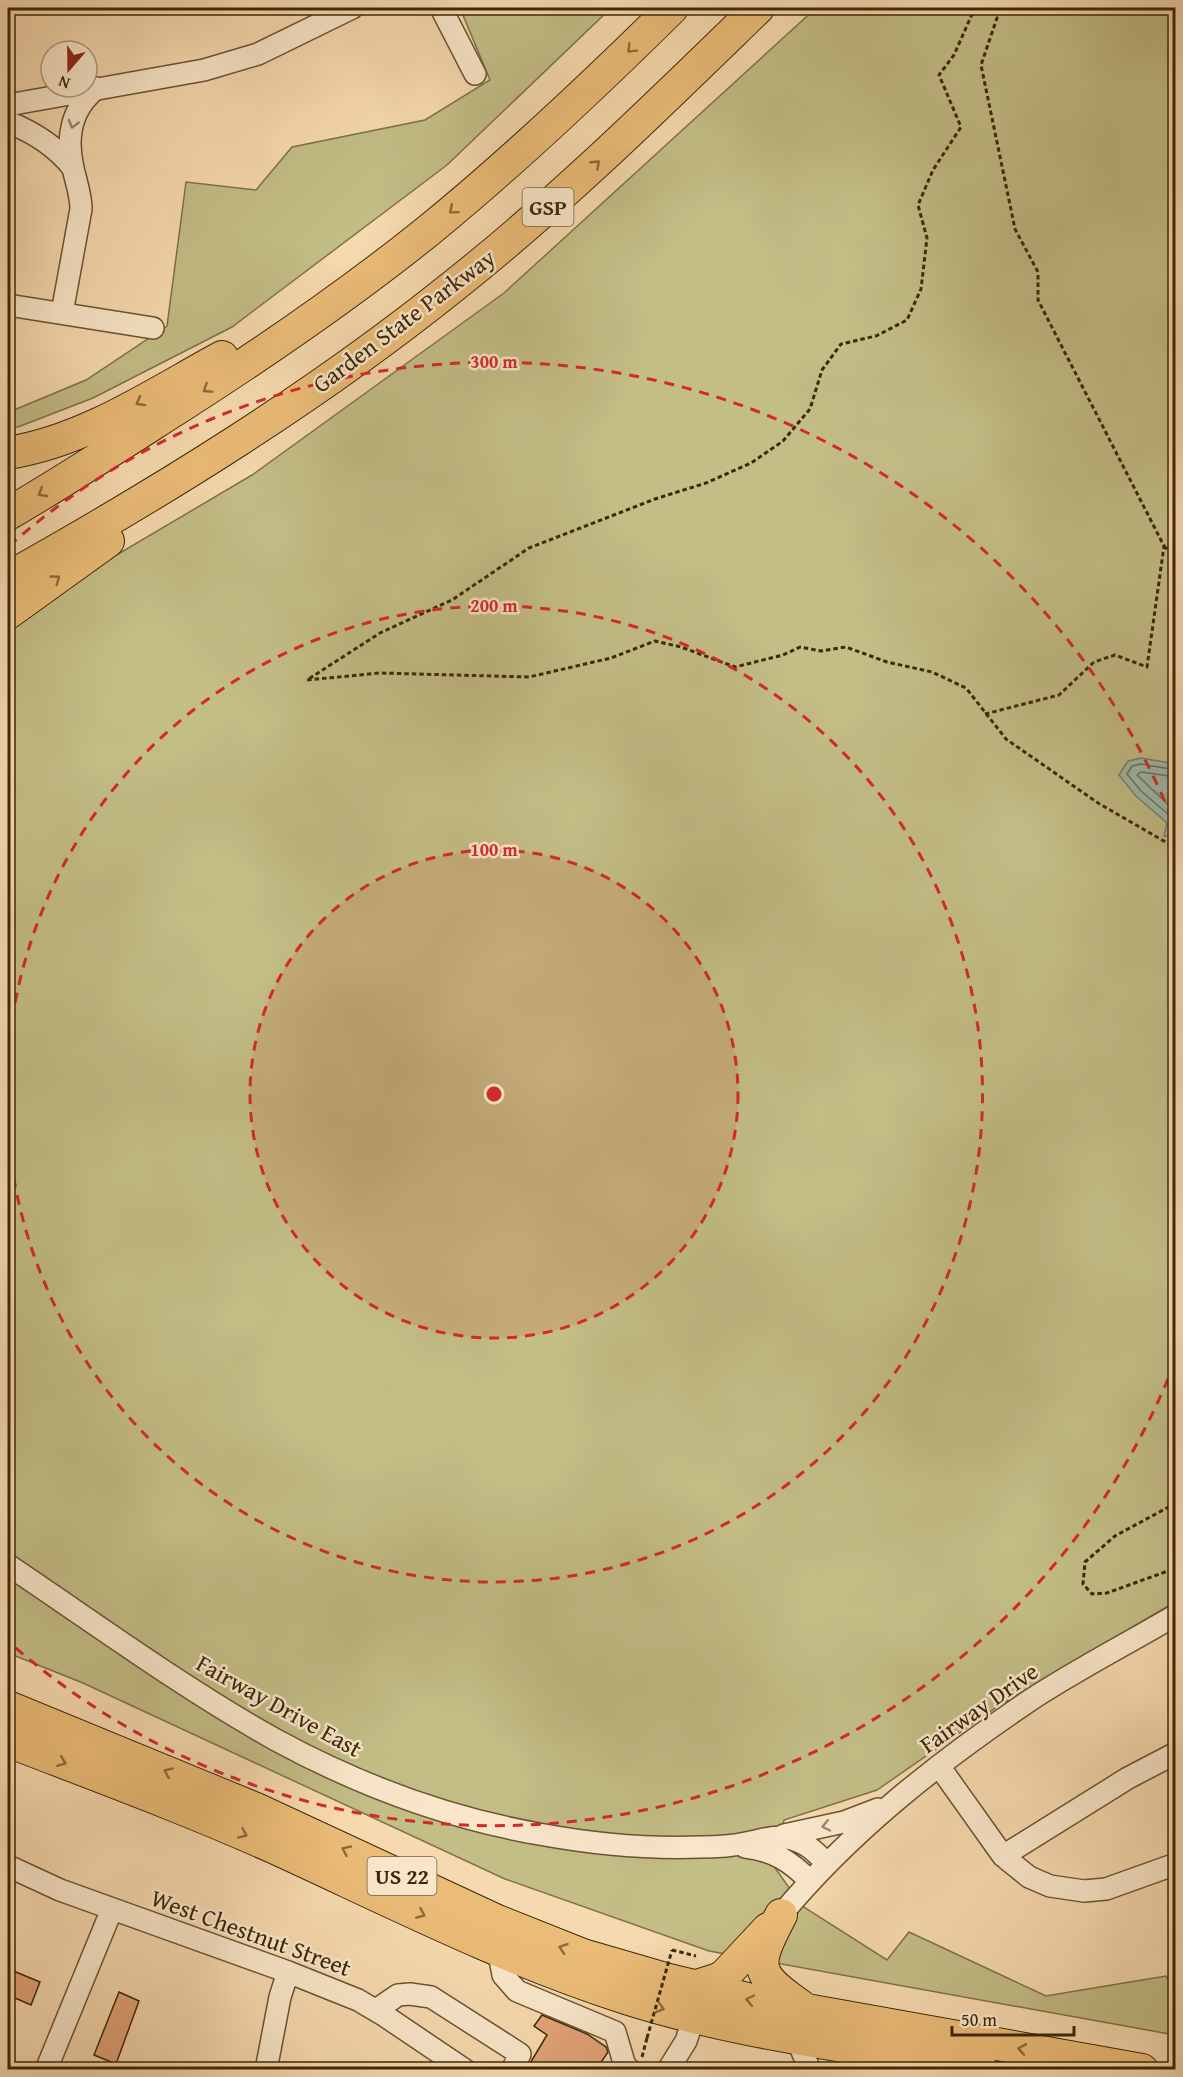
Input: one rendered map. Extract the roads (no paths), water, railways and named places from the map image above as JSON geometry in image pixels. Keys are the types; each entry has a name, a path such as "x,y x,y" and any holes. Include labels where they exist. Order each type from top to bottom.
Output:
{"highway":[{"name":"GSP","path":"8,514 211,386 294,331 375,272 529,146 672,8"},
{"name":"Garden State Parkway","path":"8,578 183,475 321,384 429,305 516,235 583,176 758,8"},
{"path":"8,453 52,442 105,420 375,272"},
{"path":"8,613 321,384"},
{"name":"US 22","path":"8,1707 256,1809 522,1932 604,1961 695,1986 802,2024 1142,2070"},
{"name":"US 22","path":"8,1741 233,1830 498,1949 627,1998 695,1986"},
{"path":"695,1986 726,1974 781,1915"},
{"path":"781,1915 764,1950 762,1964 764,1973 802,2024"},
{"name":"US 22","path":"802,2024 855,2059 971,2069"}],"street":[{"path":"99,88 232,63 270,49 352,8"},
{"path":"441,8 475,74"},
{"path":"8,105 39,99"},
{"path":"62,313 65,289 81,220 81,200 73,168 70,138 75,117 85,99"},
{"path":"8,122 50,144 73,168"},
{"path":"8,305 153,328"},
{"name":"Fairway Drive East","path":"8,1565 234,1715 296,1750 383,1789 471,1818 561,1838 656,1848 732,1846 773,1853 790,1862 810,1881"},
{"name":"Fairway Drive","path":"781,1915 827,1864 899,1797 939,1766 1027,1702 1176,1615"},
{"path":"1003,1856 1128,1778 1176,1753"},
{"path":"939,1766 1003,1856 1029,1877 1061,1889 1084,1891 1117,1886 1176,1864"},
{"path":"771,1837 844,1822 877,1810 899,1797"},
{"name":"Fairway Drive East","path":"732,1846 771,1837 787,1838 810,1847 827,1864"},
{"name":"West Chestnut Street","path":"8,1866 41,1882 343,1994 376,2010 444,2063 465,2070"},
{"path":"46,2070 112,1909"},
{"path":"498,1949 503,1975 517,1991 615,2032"},
{"path":"266,2070 280,1997 288,1972"},
{"path":"668,2070 686,2041 695,1986"},
{"path":"376,2010 398,1995 430,1997 520,2054 512,2070"},
{"path":"627,1998 615,2032 626,2066 636,2066"},
{"path":"802,2024 810,2070"}],"water":[{"path":"1141,758 1175,764 1175,823 1168,836 1164,836 1167,823 1136,796 1119,775 1128,761"}]}
